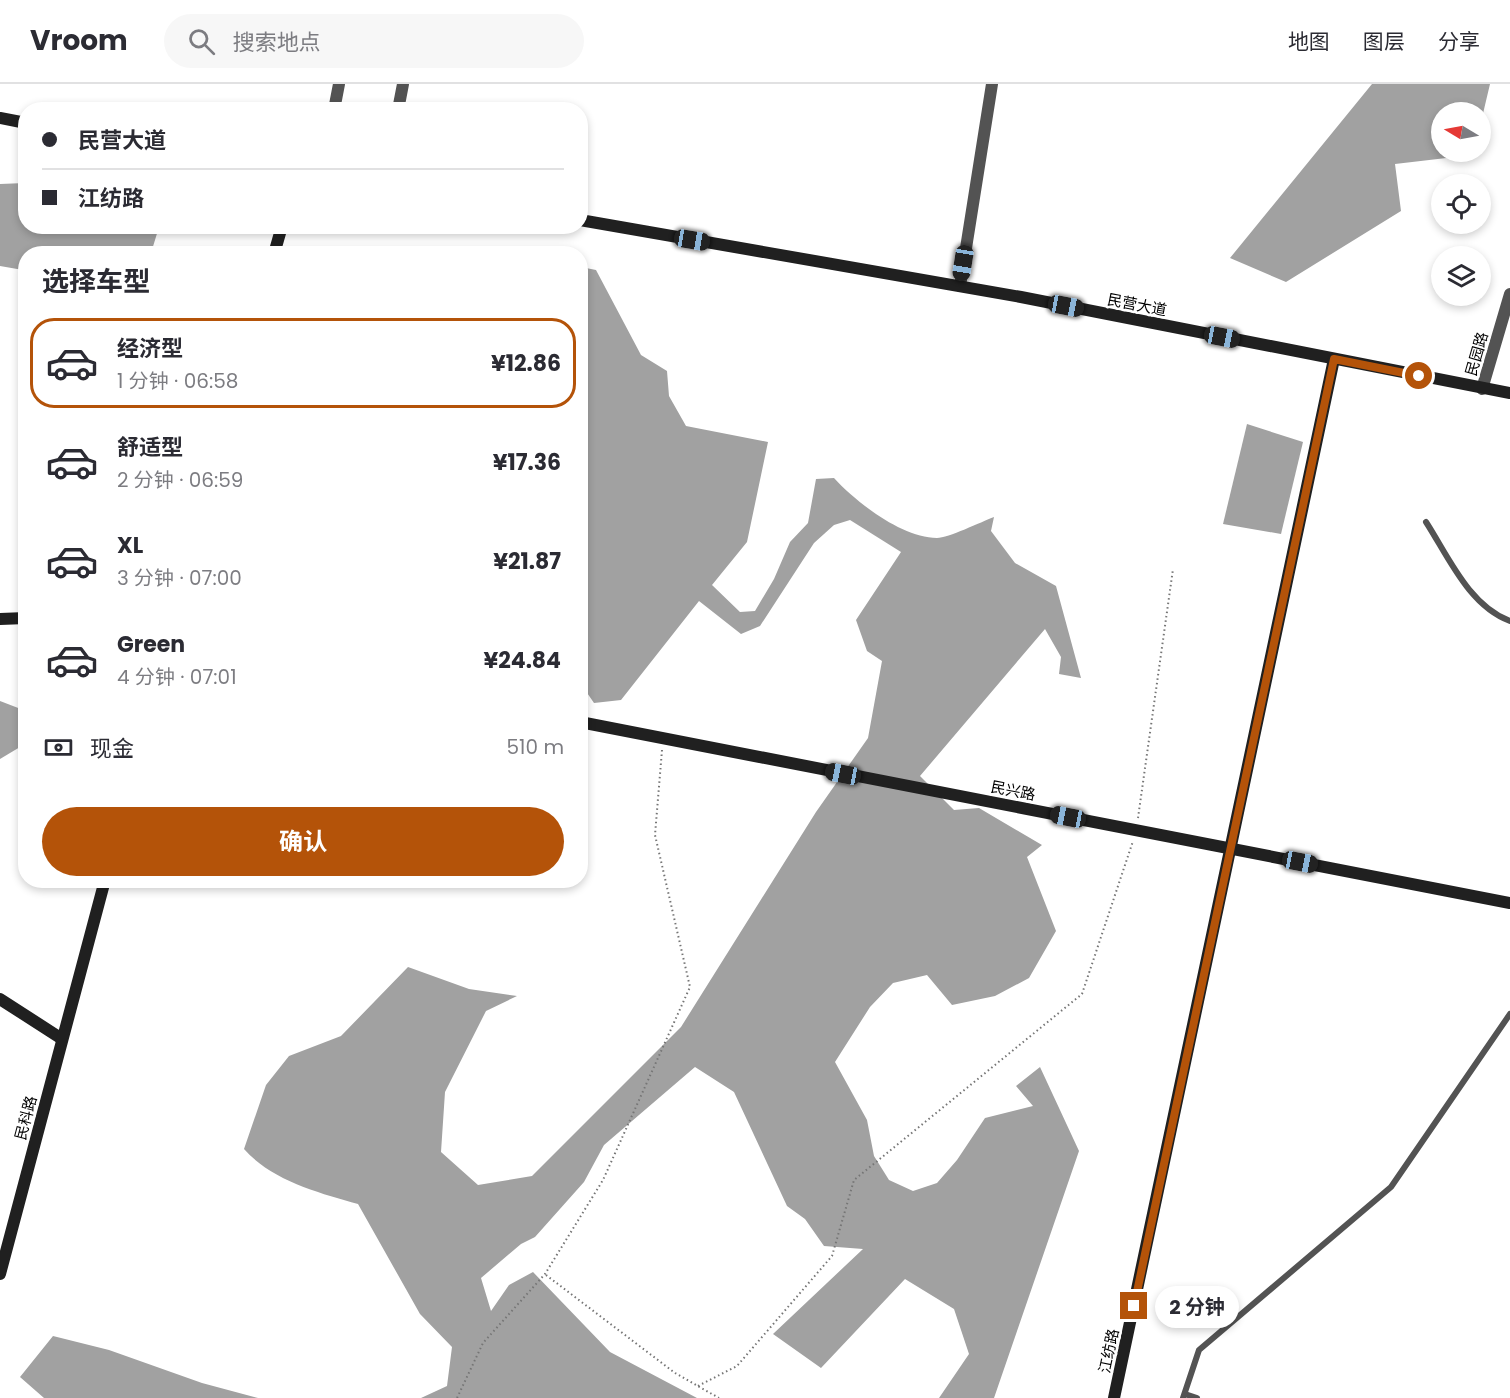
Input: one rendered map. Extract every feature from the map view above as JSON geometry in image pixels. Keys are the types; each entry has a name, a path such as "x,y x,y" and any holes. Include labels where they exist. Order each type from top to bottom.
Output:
{"main road":[{"path":"0,118 18,121"},
{"name":"民营大道","path":"588,221 960,286 1510,393"},
{"name":"江纺路","path":"1114,1398 1334,359"},
{"path":"0,619 18,618"},
{"name":"民兴路","path":"588,724 1510,903"},
{"name":"民科路","path":"0,1274 103,888"},
{"path":"0,999 62,1039"}],"street":[{"path":"336,102 339,84"},
{"path":"400,102 403,84"},
{"path":"960,286 992,84"},
{"name":"民园路","path":"1482,388 1510,294"}],"lane":[{"path":"1426,522 1469,591 1501,618 1510,621"},
{"path":"1197,1398 1184,1396 1199,1350 1391,1187 1510,1014"}],"path":[{"path":"698,1386 737,1366 832,1256 854,1180 1082,994 1136,830 1173,569"},
{"path":"457,1398 483,1343 545,1274 603,1180 690,987 655,835 663,738"},
{"path":"545,1274 675,1373 719,1398"}],"shaded area":[{"path":"1372,84 1490,84 1486,102 1431,102 1431,160 1395,164 1401,211 1286,282 1230,258"},
{"path":"18,183 18,234 157,234 153,246 18,246 18,269 0,266 0,184"},
{"path":"588,268 596,270 641,355 667,371 669,396 686,426 768,442 747,542 712,585 740,612 755,611 774,579 790,542 808,523 816,479 834,478 867,508 909,532 923,536 942,537 994,517 991,531 1015,563 1056,586 1081,678 1059,674 1061,657 1045,629 920,776 954,810 979,808 1042,845 1027,857 1056,931 1029,978 995,996 952,1005 927,975 893,983 870,1007 835,1062 867,1120 874,1156 889,1180 913,1191 937,1183 957,1160 985,1118 1033,1106 1016,1086 1040,1067 1079,1151 994,1398 939,1398 969,1354 954,1309 905,1279 821,1368 773,1334 863,1249 824,1246 805,1219 787,1206 734,1092 695,1067 604,1145 584,1182 535,1237 521,1244 481,1278 491,1311 509,1285 533,1272 610,1352 697,1398 421,1398 447,1386 452,1347 420,1314 358,1204 296,1184 268,1169 244,1149 266,1085 289,1056 341,1036 408,967 469,989 517,996 486,1011 445,1092 441,1152 478,1185 532,1176 681,1027 816,812 868,738 882,661 867,651 856,620 901,552 850,520 834,525 814,543 760,626 741,634 699,601 621,700 594,703 588,694"},
{"path":"1247,424 1303,442 1281,534 1223,524"},
{"path":"0,701 18,708 18,748 0,759"},
{"path":"53,1336 109,1350 202,1383 258,1398 44,1398 20,1377"}],"route":[{"path":"1134,1306 1334,359 1419,376"}]}
